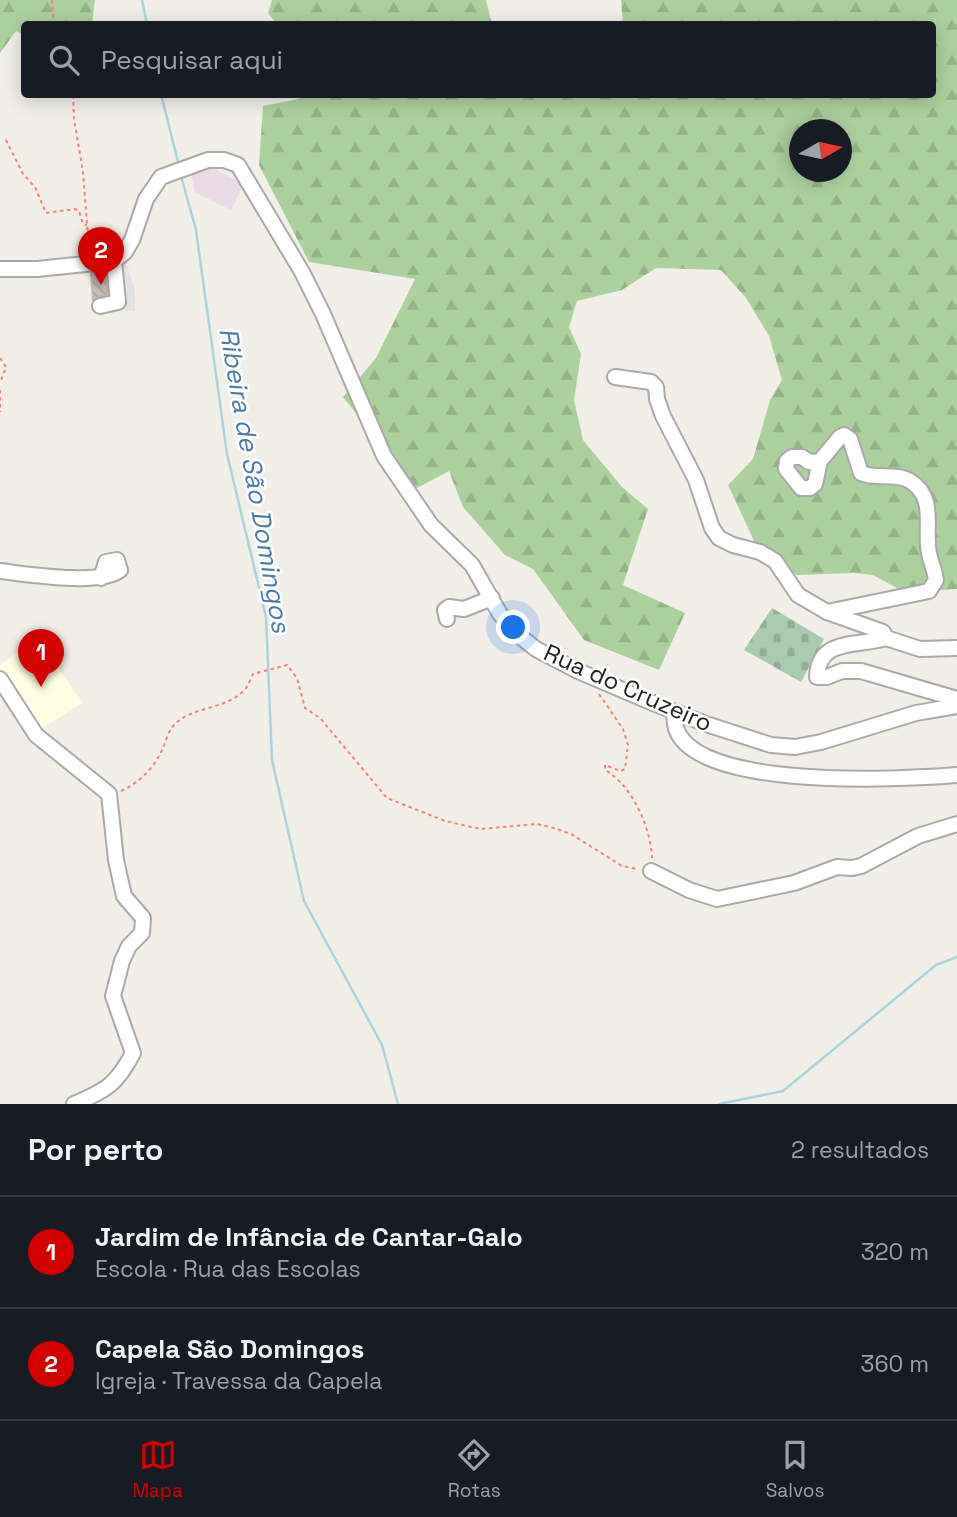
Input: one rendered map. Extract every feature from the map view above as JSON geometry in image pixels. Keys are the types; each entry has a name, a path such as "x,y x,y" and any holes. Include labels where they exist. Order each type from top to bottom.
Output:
{"street":[{"name":"Rua do Cruzeiro","path":"114,261 132,240 146,199 161,177 208,160 224,160 238,165 302,272 384,456 431,525 471,565 500,614 536,649 675,712 771,745 795,747 821,743 916,713 957,706"},
{"path":"0,269 114,261 118,302 100,306"},
{"path":"615,377 651,382 656,387 663,416 696,480 712,528 719,538 733,545 760,552 775,561 798,595 827,612 877,628 886,638"},
{"path":"820,461 844,435 850,439 862,473 869,477 895,477 911,481 925,498 928,509 929,553 936,580 929,591 827,612"},
{"path":"0,571 41,576 102,578"},
{"path":"447,619 445,610 449,607 464,609 492,598"},
{"path":"957,648 920,649 886,638 844,645 827,651 817,665 817,677 827,677 842,671 861,671 957,699"},
{"path":"0,679 36,735 109,794 116,860 124,896 143,918 142,933 129,946 122,961 113,996 133,1052 115,1082 96,1095 74,1104"},
{"path":"675,712 673,724 676,733 694,749 742,769 771,774 833,778 957,775"},
{"path":"648,870 708,898 717,899 794,883 837,867 861,866 918,836 957,824"}],"path":[{"path":"52,0 54,21"},
{"path":"73,98 92,264"},
{"path":"6,141 23,174 35,187 46,213 75,209 79,211 83,224 88,225"},
{"path":"0,358 6,367 0,383"},
{"path":"0,390 0,412"},
{"path":"109,794 134,785 147,773 160,754 172,726 185,716 230,701 245,690 253,674 287,665 296,678 305,708 320,718 387,799 445,821 481,829 537,824 554,828 571,834 622,866 648,870 651,840 645,826 625,787 605,770 605,765 620,771 625,769 628,745 623,729 593,685 593,677"}],"shaded area":[{"path":"215,163 215,169 244,184 231,210 195,192 190,168"},
{"path":"127,265 135,291 135,311 124,310 123,299 109,270"},
{"path":"37,638 83,703 40,729 0,671 0,665"}],"green space":[{"path":"0,0 95,0 92,21 21,21 21,34 16,31 0,53"},
{"path":"272,0 486,0 491,21 275,21 268,13"},
{"path":"621,0 957,0 957,589 904,592 873,575 797,575 779,564 755,543 728,485 753,459 770,400 782,380 769,336 746,298 721,270 656,268 622,290 577,301 569,327 581,354 574,400 583,440 622,487 648,509 623,585 685,613 659,670 584,640 533,569 505,555 463,507 449,471 402,496 371,432 343,397 376,358 415,279 309,262 259,165 263,106 304,98 936,98 936,21 623,21"},
{"path":"772,608 824,639 801,682 744,650"}],"building":[{"path":"105,272 108,294 93,300 91,273"}],"waterway":[{"name":"Ribeira de São Domingos","path":"142,0 146,21"},
{"name":"Ribeira de São Domingos","path":"162,98 179,166"},
{"name":"Ribeira de São Domingos","path":"181,176 196,230 227,454 266,617 272,760 304,901 382,1045 398,1104"},
{"path":"719,1104 783,1091 936,965 957,957"}],"place":[{"name":"Capela São Domingos","path":"101,285"},
{"name":"Jardim de Infância de Cantar-Galo","path":"41,687"}]}
